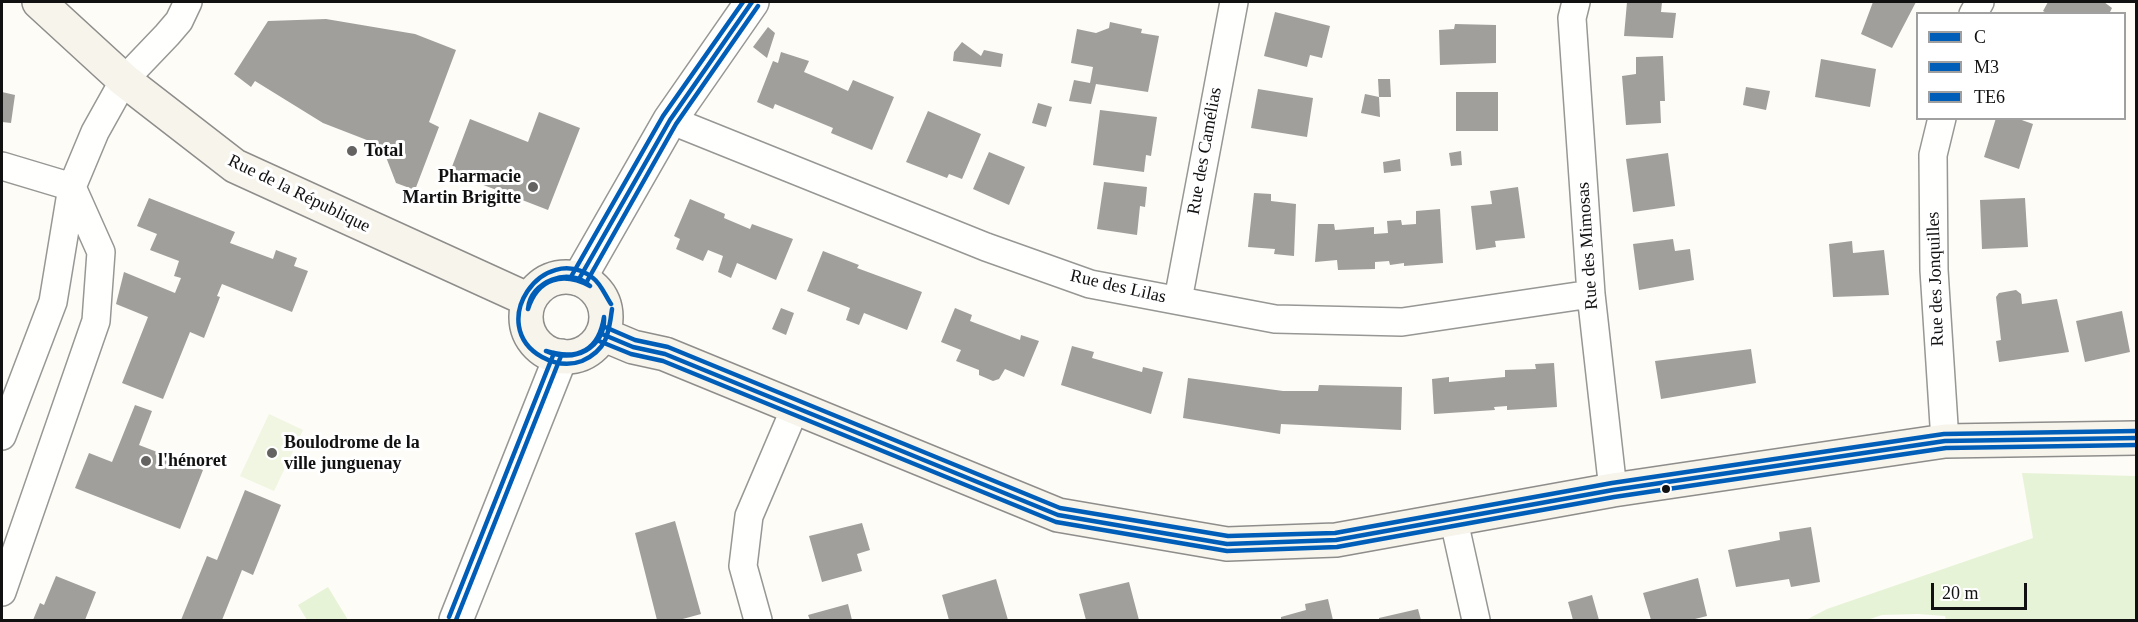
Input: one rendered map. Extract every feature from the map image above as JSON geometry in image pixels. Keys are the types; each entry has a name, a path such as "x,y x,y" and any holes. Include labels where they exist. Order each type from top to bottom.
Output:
{"main road":[{"name":"Rue de la République","path":"39,2 124,80 235,166 529,300"},
{"path":"556,278 579,279 600,295 605,308 602,334 595,345 585,352 561,356 549,353 531,336 526,318 529,300 545,283 556,278"},
{"path":"602,334 633,347 665,354 1058,515 1227,544 1336,540 1454,521 1613,490 1945,441 2136,438"}],"street":[{"path":"2,436 52,302 72,187 95,132 124,80 167,36 179,21 188,2"},
{"path":"579,279 670,120 752,2"},
{"name":"Rue des Camélias","path":"1178,300 1234,2"},
{"name":"Rue des Mimosas","path":"1575,2 1572,18 1591,294 1613,490"},
{"name":"Rue des Lilas","path":"670,120 986,247 1090,284 1275,319 1402,322 1591,294"},
{"name":"Rue des Jonquilles","path":"1942,120 1933,155 1934,270 1945,441"},
{"path":"2,166 72,187 101,252 96,321 2,592"},
{"path":"456,621 561,356"},
{"path":"758,621 743,566 749,516 796,406"},
{"path":"1454,521 1476,621"}],"green space":[{"name":"Boulodrome de la ville junguenay","path":"269,414 303,430 274,491 240,476"},
{"path":"2022,473 2136,476 2136,620 1946,620 1945,616 1918,614 1882,615 1867,620 1806,620 1827,609 2033,538"},
{"path":"328,587 348,620 307,620 298,605"}],"building":[{"path":"1627,2 1662,2 1661,12 1676,13 1673,38 1624,36"},
{"path":"1873,2 1916,2 1892,48 1861,34"},
{"path":"2048,2 2104,2 2112,8 2110,12 2043,11"},
{"path":"1275,12 1330,26 1322,58 1310,55 1307,67 1264,56"},
{"path":"326,19 415,34 456,50 429,122 439,127 415,190 396,183 386,157 390,149 323,123 255,81 251,87 234,74 268,21"},
{"path":"1110,22 1142,29 1141,33 1159,36 1148,92 1096,84 1091,104 1069,101 1074,80 1090,83 1093,67 1071,63 1077,29 1096,33 1109,28"},
{"path":"1455,24 1496,25 1496,63 1440,65 1439,30 1454,29"},
{"path":"768,27 775,33 767,58 753,47"},
{"path":"962,42 981,56 984,50 1003,54 1001,67 953,61 954,52"},
{"path":"781,52 809,61 804,72 848,91 853,80 894,97 872,150 831,133 833,128 775,104 773,109 757,102 773,61 778,63"},
{"path":"1663,56 1665,101 1660,101 1661,123 1626,125 1622,76 1636,74 1636,57"},
{"path":"1821,59 1876,69 1870,107 1815,97"},
{"path":"1378,79 1390,79 1391,97 1379,97"},
{"path":"1746,87 1770,91 1766,110 1743,105"},
{"path":"1258,89 1313,98 1307,137 1251,128"},
{"path":"2,92 15,95 11,123 2,122"},
{"path":"1456,92 1498,92 1498,131 1456,131"},
{"path":"1365,94 1379,97 1380,117 1361,113"},
{"path":"1038,103 1052,107 1046,127 1032,123"},
{"path":"1100,110 1157,117 1151,156 1146,155 1144,172 1093,165"},
{"path":"928,111 981,134 962,179 949,174 947,178 906,162"},
{"path":"539,112 580,128 548,210 450,172 470,119 528,142"},
{"path":"1995,120 2022,120 2033,124 2019,169 1984,157"},
{"path":"1461,151 1462,165 1451,166 1449,153"},
{"path":"989,152 1025,167 1009,205 973,189"},
{"path":"1668,153 1675,206 1633,212 1626,159"},
{"path":"1400,159 1401,171 1384,173 1383,162"},
{"path":"1104,182 1147,187 1145,207 1140,206 1137,235 1097,229"},
{"path":"1518,187 1525,238 1495,241 1496,247 1476,250 1471,206 1492,204 1490,191"},
{"path":"1254,193 1271,194 1271,201 1296,204 1294,256 1274,254 1275,249 1248,247"},
{"path":"149,198 235,232 230,243 273,259 276,250 297,258 294,266 308,271 292,312 222,284 217,296 220,297 204,338 190,332 163,399 122,383 148,317 116,304 124,272 175,293 181,278 174,276 179,261 150,250 157,234 137,226"},
{"path":"2025,198 2028,247 1982,249 1980,200"},
{"path":"690,199 725,214 724,218 750,229 752,224 793,239 776,280 737,263 731,278 718,272 723,256 708,250 703,261 676,249 680,239 674,236"},
{"path":"1440,209 1443,263 1404,266 1404,263 1390,265 1389,261 1375,262 1375,269 1338,270 1337,260 1315,262 1318,224 1334,224 1335,230 1374,227 1374,234 1388,233 1387,221 1401,220 1402,225 1416,224 1416,211"},
{"path":"1673,239 1675,251 1690,249 1694,280 1639,290 1633,244"},
{"path":"1852,241 1853,253 1884,250 1889,295 1833,297 1829,244"},
{"path":"823,251 859,265 857,268 922,292 907,330 864,313 859,325 846,320 850,308 807,291"},
{"path":"2016,290 2021,294 2022,304 2057,299 2069,352 1999,362 1996,341 2001,340 1996,297 1999,293"},
{"path":"781,308 794,313 786,335 772,329"},
{"path":"955,308 972,315 970,321 1020,340 1021,335 1039,341 1024,377 1005,369 999,379 993,381 979,375 979,370 956,361 961,350 941,342"},
{"path":"2122,311 2130,352 2085,362 2076,321"},
{"path":"1072,346 1094,352 1092,358 1142,372 1143,367 1163,372 1151,414 1061,385"},
{"path":"1751,349 1756,383 1661,399 1655,361"},
{"path":"1554,363 1557,407 1507,410 1507,406 1494,407 1495,410 1434,414 1432,379 1449,377 1449,382 1505,377 1505,370 1536,369 1535,364"},
{"path":"1188,378 1283,391 1318,391 1319,385 1402,387 1401,430 1281,424 1280,434 1183,418"},
{"name":"l'hénoret","path":"135,405 152,411 139,445 165,455 163,458 169,460 169,457 203,470 180,529 75,488 89,453 112,462"},
{"path":"245,490 281,505 253,575 242,570 222,620 181,620 207,556 217,560"},
{"path":"675,521 701,614 679,620 657,620 635,533"},
{"path":"862,523 870,550 857,554 862,571 822,582 809,536"},
{"path":"1811,527 1820,582 1791,587 1789,579 1736,587 1728,550 1780,540 1779,532"},
{"path":"56,576 96,592 85,620 33,620 40,603 44,605"},
{"path":"1698,578 1707,616 1691,620 1651,620 1643,593"},
{"path":"996,579 1008,620 949,620 942,595"},
{"path":"1129,582 1139,620 1086,620 1079,594"},
{"path":"1592,595 1599,620 1573,620 1568,602"},
{"path":"1328,599 1333,620 1281,620 1281,617 1306,610 1305,604"},
{"path":"848,604 852,620 810,620 808,615"},
{"path":"1418,609 1421,620 1379,620 1379,618"}],"transit line":[{"name":"TE6","path":"572,275 663,116 743,2"},
{"name":"C","path":"579,279 670,120 752,2"},
{"name":"M3","path":"586,283 676,124 758,6"},
{"name":"M3","path":"611,304 601,286 593,278 574,269 556,270 540,278 527,291 520,308 519,326 526,343 542,357 567,364 590,357 602,346 610,326 612,309"},
{"name":"C","path":"528,309 530,299 536,291 543,284 552,280 572,277 590,286"},
{"name":"C","path":"528,309 538,290 553,280 571,279 590,286"},
{"name":"C","path":"546,351 568,355 585,350 597,338 604,317"},
{"name":"C","path":"546,351 567,356 586,350 600,337 604,317"},
{"name":"TE6","path":"605,327 635,340 668,347 1060,508 1228,536 1335,533 1612,483 1944,434 2136,431"},
{"name":"C","path":"602,334 633,347 665,354 1058,515 1227,544 1336,540 1613,490 1945,441 2136,438"},
{"name":"M3","path":"599,341 631,354 663,361 1056,522 1227,551 1337,547 1614,497 1946,448 2136,445"},
{"name":"TE6","path":"449,617 554,353"},
{"name":"C","path":"456,620 561,356"}],"place":[{"name":"Total","path":"352,151"},
{"name":"Pharmacie Martin Brigitte","path":"533,187"},
{"name":"Boulodrome de la ville junguenay","path":"272,453"},
{"name":"l'hénoret","path":"146,461"}]}
